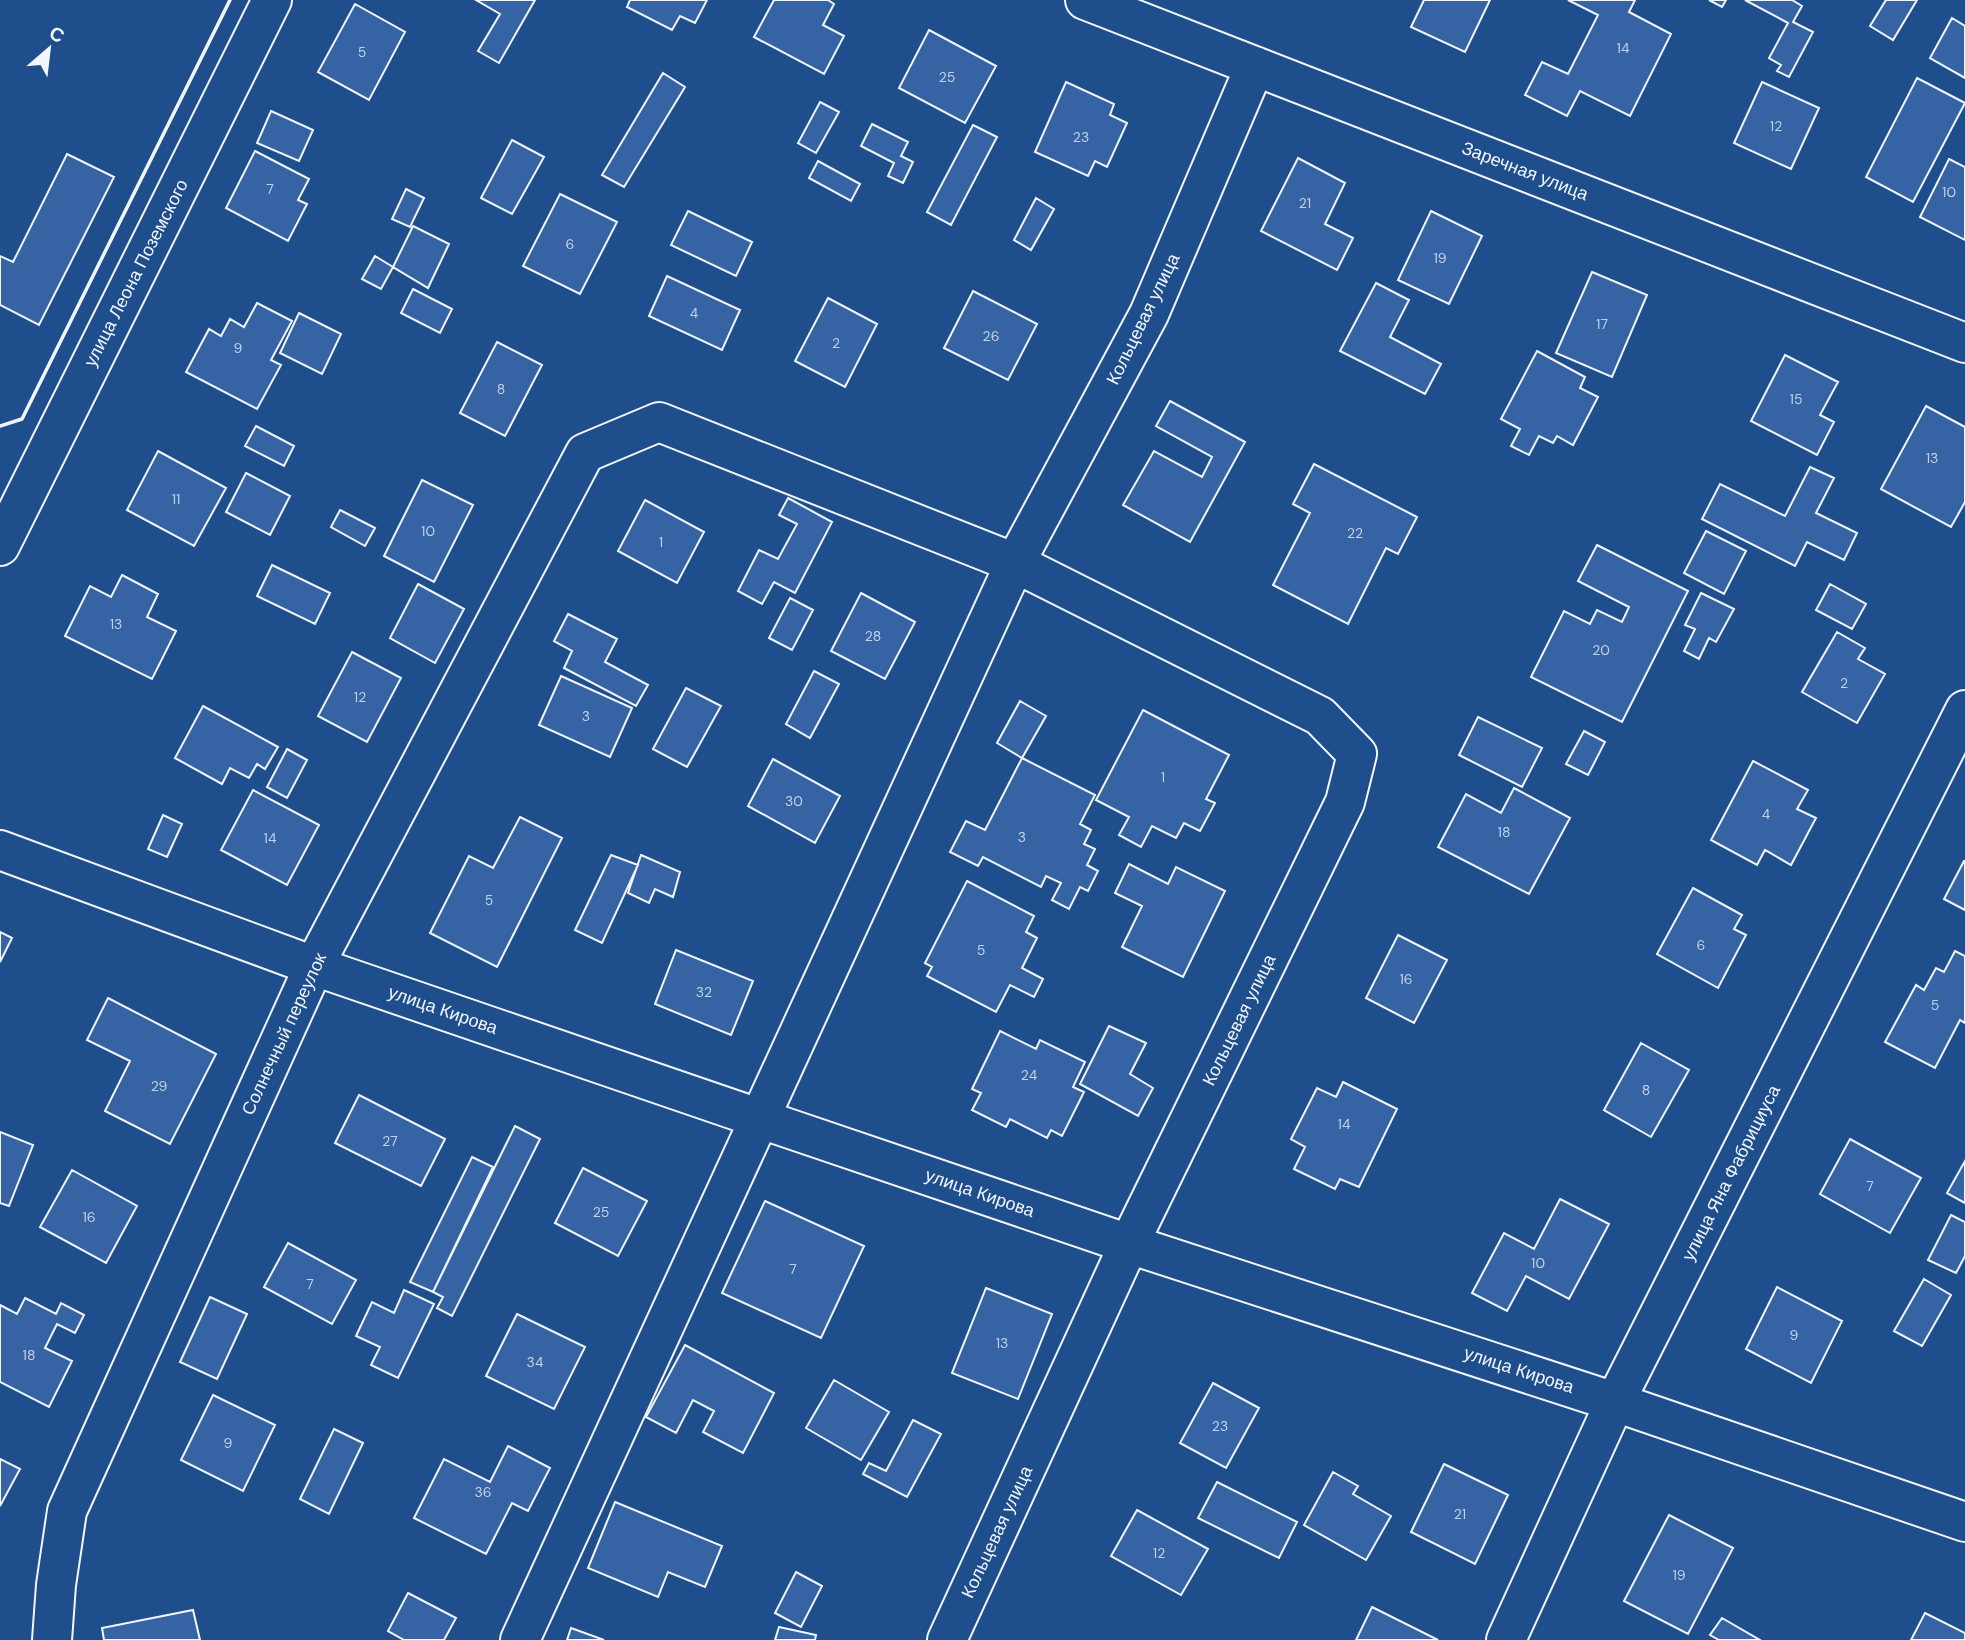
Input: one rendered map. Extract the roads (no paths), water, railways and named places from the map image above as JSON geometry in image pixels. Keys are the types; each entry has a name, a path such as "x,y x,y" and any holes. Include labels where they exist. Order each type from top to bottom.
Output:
{"street":[{"name":"улица Леона Поземского","path":"0,546 272,0"},
{"name":"Заречная улица","path":"1085,0 1965,343"},
{"name":"Кольцевая улица","path":"520,1640 758,1118 1016,563 1149,314 1255,66"},
{"name":"Кольцевая улица","path":"585,453 659,422 1016,563 1320,716 1357,754 1345,802 1129,1244 947,1640"},
{"name":"Солнечный переулок","path":"51,1640 67,1511 314,966 585,453"},
{"name":"улица Яна Фабрициуса","path":"1506,1640 1615,1402 1965,710"},
{"name":"улица Кирова","path":"0,850 314,966 758,1118 1129,1244 1615,1402 1965,1522"}]}
